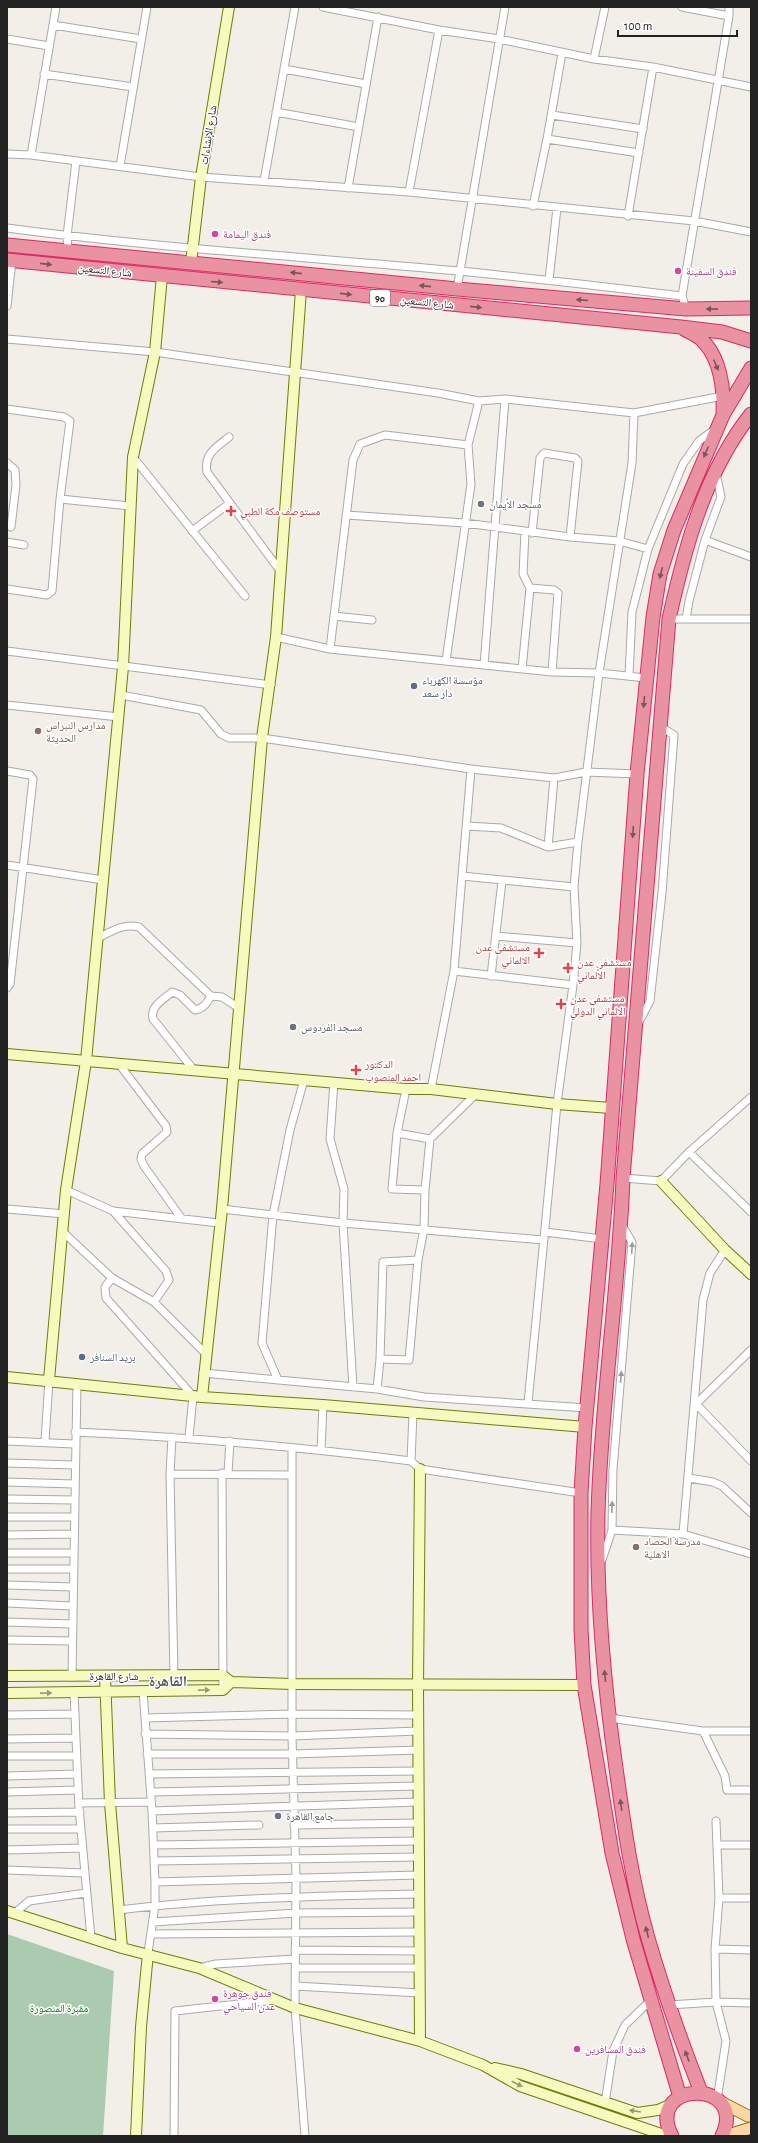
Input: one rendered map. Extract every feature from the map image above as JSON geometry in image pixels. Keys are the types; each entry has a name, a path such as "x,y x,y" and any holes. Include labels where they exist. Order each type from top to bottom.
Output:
{"highway":[{"name":"شارع التسعين","path":"7,245 457,289 686,309 751,308"},
{"name":"شارع التسعين","path":"10,260 191,280 681,327 722,332 751,340"},
{"path":"191,263 191,280"},
{"path":"681,327 701,339 716,362 724,388 723,415"},
{"path":"676,2101 612,1853 584,1685 581,1629 581,1493 585,1427 602,1239 637,774 646,678 660,574 674,530 716,429 751,368"},
{"path":"701,2092 669,2005 648,1936 628,1853 609,1718 600,1630 598,1514 602,1427 622,1225 623,1178 669,619 690,534 716,470 739,429 751,414"},
{"path":"672,2136 667,2121 676,2101 690,2092 701,2092 717,2100 725,2114 726,2122 722,2136"}],"main road":[{"path":"717,2100 748,2116 751,2116"},
{"path":"725,2136 751,2128"}],"street":[{"path":"31,155 56,7"},
{"path":"120,166 146,7"},
{"name":"شارع الإنشاءات","path":"191,263 201,177 229,7"},
{"path":"264,181 295,7"},
{"path":"322,7 439,30 499,39 594,59 653,67 751,87"},
{"path":"457,289 470,200 505,7"},
{"path":"594,59 605,7"},
{"path":"682,7 729,16"},
{"path":"686,309 682,296 719,81 729,16 729,7"},
{"path":"348,188 378,17"},
{"path":"53,25 141,39"},
{"path":"409,192 439,30"},
{"path":"7,39 49,46"},
{"path":"533,206 548,138 562,53"},
{"path":"628,216 653,67"},
{"path":"284,70 366,84"},
{"path":"44,74 133,87"},
{"path":"276,112 359,127"},
{"path":"552,114 643,129"},
{"path":"548,138 639,153"},
{"path":"7,154 31,155 201,177 409,192 470,200 694,221 751,232"},
{"path":"68,251 67,236 76,161"},
{"path":"549,280 557,208"},
{"path":"7,228 67,236 192,248 549,280 682,296"},
{"path":"7,306 10,260"},
{"path":"45,1441 66,1190 86,1061 124,667 133,457 155,352 162,276"},
{"path":"189,1437 203,1373 222,1209 262,738 271,685 276,637 301,290"},
{"path":"7,339 155,352 295,371 438,393 479,402 504,399 634,413 723,396"},
{"path":"484,665 504,399"},
{"path":"446,661 471,484 468,445 479,402"},
{"path":"7,409 64,417 70,421 60,499 52,591 47,595 7,589"},
{"path":"528,1403 557,1104 573,985 577,943 574,887 578,842 599,673 632,463 634,413"},
{"path":"629,676 632,612 648,549 683,464 699,441 716,429"},
{"path":"330,649 353,460 360,444 385,436 468,445"},
{"path":"229,437 208,455 206,463 207,472 281,572"},
{"path":"522,669 530,588 523,574 540,458 544,453 575,458 578,461 570,537"},
{"path":"133,457 245,596"},
{"path":"7,463 15,470 16,485 11,527"},
{"path":"686,619 689,601 706,540 721,497 716,470"},
{"path":"60,499 130,506"},
{"path":"192,530 230,503"},
{"path":"346,515 465,523 570,537 619,541 648,549"},
{"path":"706,540 751,557"},
{"path":"7,542 24,545"},
{"path":"530,588 554,590 558,593 552,672"},
{"path":"334,616 372,620"},
{"path":"669,619 751,619"},
{"path":"276,637 330,649 552,672 599,673 646,678"},
{"path":"7,651 271,685"},
{"path":"121,695 201,710 221,734 229,738 262,738 471,769 554,778 586,772 637,774"},
{"path":"7,705 119,716"},
{"path":"431,1089 454,971 471,769"},
{"path":"7,771 30,775 33,779 10,984 7,988"},
{"path":"548,846 554,778"},
{"path":"466,826 501,828 548,846 578,842"},
{"path":"7,865 23,869 103,880"},
{"path":"462,876 574,887"},
{"path":"491,976 502,881"},
{"path":"98,938 123,926 131,924 140,927 211,996 222,997 239,1008"},
{"path":"496,936 577,943"},
{"path":"454,971 573,985"},
{"path":"192,1070 152,1019 151,1012 154,1007 172,992 180,995 195,1010 205,1005 211,996"},
{"path":"7,1054 406,1089 431,1089 557,1104 612,1108"},
{"path":"119,1064 166,1126 167,1132 142,1154 141,1159 144,1166 182,1219"},
{"path":"278,1380 262,1344 273,1215 290,1130 304,1080"},
{"path":"334,1082 330,1139 344,1189 343,1223 353,1387"},
{"path":"406,1089 396,1133 392,1189 425,1190"},
{"path":"380,1359 409,1360 418,1260 424,1229 425,1190 430,1139 475,1095"},
{"path":"661,1181 689,1152 751,1097"},
{"path":"396,1133 430,1139"},
{"path":"689,1152 751,1212"},
{"path":"623,1178 661,1181 725,1250 751,1274"},
{"path":"66,1190 113,1211 220,1223"},
{"path":"7,1209 64,1214"},
{"path":"222,1209 343,1223 543,1240"},
{"path":"113,1211 166,1271 169,1280 154,1302"},
{"path":"598,1572 612,1530 614,1469 632,1242 622,1225"},
{"path":"62,1231 112,1278 154,1302 205,1354"},
{"path":"545,1232 602,1239"},
{"path":"684,1534 696,1404 703,1300 710,1273 725,1250"},
{"path":"377,1389 380,1359 383,1262 418,1260"},
{"path":"112,1278 105,1287 106,1298 197,1396"},
{"path":"696,1404 751,1350"},
{"path":"203,1373 377,1389 424,1397 587,1408"},
{"path":"7,1376 197,1396 585,1427"},
{"path":"72,1677 74,1444 77,1383"},
{"path":"696,1404 751,1461"},
{"path":"321,1450 323,1405"},
{"path":"411,1461 413,1413"},
{"path":"75,1432 189,1437 321,1450 411,1461 420,1469 581,1493"},
{"path":"172,1437 170,1474 174,1676"},
{"path":"7,1441 45,1441 74,1444"},
{"path":"223,1690 225,1473 230,1441"},
{"path":"292,1448 292,1772 296,1877 295,1986 304,2136"},
{"path":"7,1463 74,1465"},
{"path":"420,1469 418,1685 420,2041"},
{"path":"170,1474 225,1473 292,1475"},
{"path":"689,1478 713,1482 722,1486 751,1513"},
{"path":"7,1482 74,1484"},
{"path":"7,1499 74,1500"},
{"path":"582,1512 598,1514"},
{"path":"7,1517 74,1517"},
{"path":"612,1530 684,1534 751,1554"},
{"path":"7,1535 74,1534"},
{"path":"7,1553 74,1553"},
{"path":"7,1569 73,1569"},
{"path":"7,1585 73,1587"},
{"path":"7,1603 72,1606"},
{"path":"7,1622 72,1624"},
{"path":"7,1640 72,1641"},
{"path":"222,1675 231,1682 292,1684 584,1685"},
{"name":"شارع القاهرة","path":"7,1676 72,1677 222,1675"},
{"path":"105,1676 110,1803 122,1948"},
{"path":"223,1690 231,1682"},
{"name":"شارع القاهرة","path":"7,1694 223,1690"},
{"path":"136,2136 141,2027 148,1953 156,1905 151,1792 143,1691"},
{"path":"74,1692 75,1738 82,1848 91,1938"},
{"path":"7,1714 74,1714"},
{"path":"145,1718 292,1714 418,1715"},
{"path":"609,1718 703,1731 751,1731"},
{"path":"146,1734 292,1736 418,1731"},
{"path":"703,1731 725,1776 727,1790 751,1790"},
{"path":"7,1739 75,1738"},
{"path":"147,1754 292,1754 418,1750"},
{"path":"7,1756 76,1756"},
{"path":"149,1774 419,1771"},
{"path":"7,1776 77,1774"},
{"path":"151,1792 419,1786"},
{"path":"7,1792 78,1790"},
{"path":"79,1803 151,1802"},
{"path":"152,1811 294,1805 419,1802"},
{"path":"7,1812 80,1812"},
{"path":"716,1820 719,1898 714,1949 716,2002 726,2041 717,2100"},
{"path":"294,1824 419,1823"},
{"path":"153,1828 259,1825"},
{"path":"7,1828 81,1829"},
{"path":"154,1844 419,1841"},
{"path":"717,1845 751,1845"},
{"path":"7,1850 82,1848"},
{"path":"154,1861 419,1857"},
{"path":"7,1870 84,1873"},
{"path":"155,1882 296,1877 419,1875"},
{"path":"11,1912 29,1900 86,1893"},
{"path":"119,1910 156,1905 296,1897 419,1894"},
{"path":"719,1898 751,1898"},
{"path":"11,1912 122,1948 148,1953 199,1968 296,2008 420,2041 483,2065 522,2074 637,2113 658,2110 676,2101"},
{"path":"153,1922 296,1913 419,1912"},
{"path":"151,1934 419,1932"},
{"path":"714,1949 751,1950"},
{"path":"295,1950 419,1951"},
{"path":"199,1968 216,1964 295,1959"},
{"path":"295,1968 420,1968"},
{"path":"295,1986 420,1993"},
{"path":"174,2136 174,2011 278,2000"},
{"path":"605,2103 613,2051 625,2025 651,2000"},
{"path":"669,2005 716,2002 751,2003"},
{"path":"483,2065 520,2086 667,2136"},
{"path":"635,2125 647,2136"}],"green space":[{"name":"مقبرة المنصورة","path":"7,1934 114,1971 103,2136 7,2136"}],"place":[{"name":"فندق اليمامة","path":"215,234"},
{"name":"فندق السفينة","path":"678,271"},
{"name":"مسجد الأيمان","path":"481,504"},
{"name":"مستوصف مكة الطبي","path":"231,511"},
{"name":"مؤسسة الكهرباء دار سعد","path":"414,686"},
{"name":"مدارس النبراس الحديثة","path":"38,731"},
{"name":"مستشفى عدن الالماني","path":"539,953"},
{"name":"مستشفى عدن الألماني","path":"568,968"},
{"name":"مستشفى عدن الالماني الدولي","path":"561,1004"},
{"name":"مسجد الفردوس","path":"293,1027"},
{"name":"الدكتور احمد المنصوب","path":"356,1070"},
{"name":"بريد السنافر","path":"82,1357"},
{"name":"مدرسة الحصاد الاهلية","path":"636,1547"},
{"name":"جامع القاهرة","path":"278,1816"},
{"name":"فندق جوهرة عدن السياحي","path":"215,1999"},
{"name":"فندق المسافرين","path":"577,2049"}],"district":[{"name":"القاهرة","path":"168,1681"}]}
